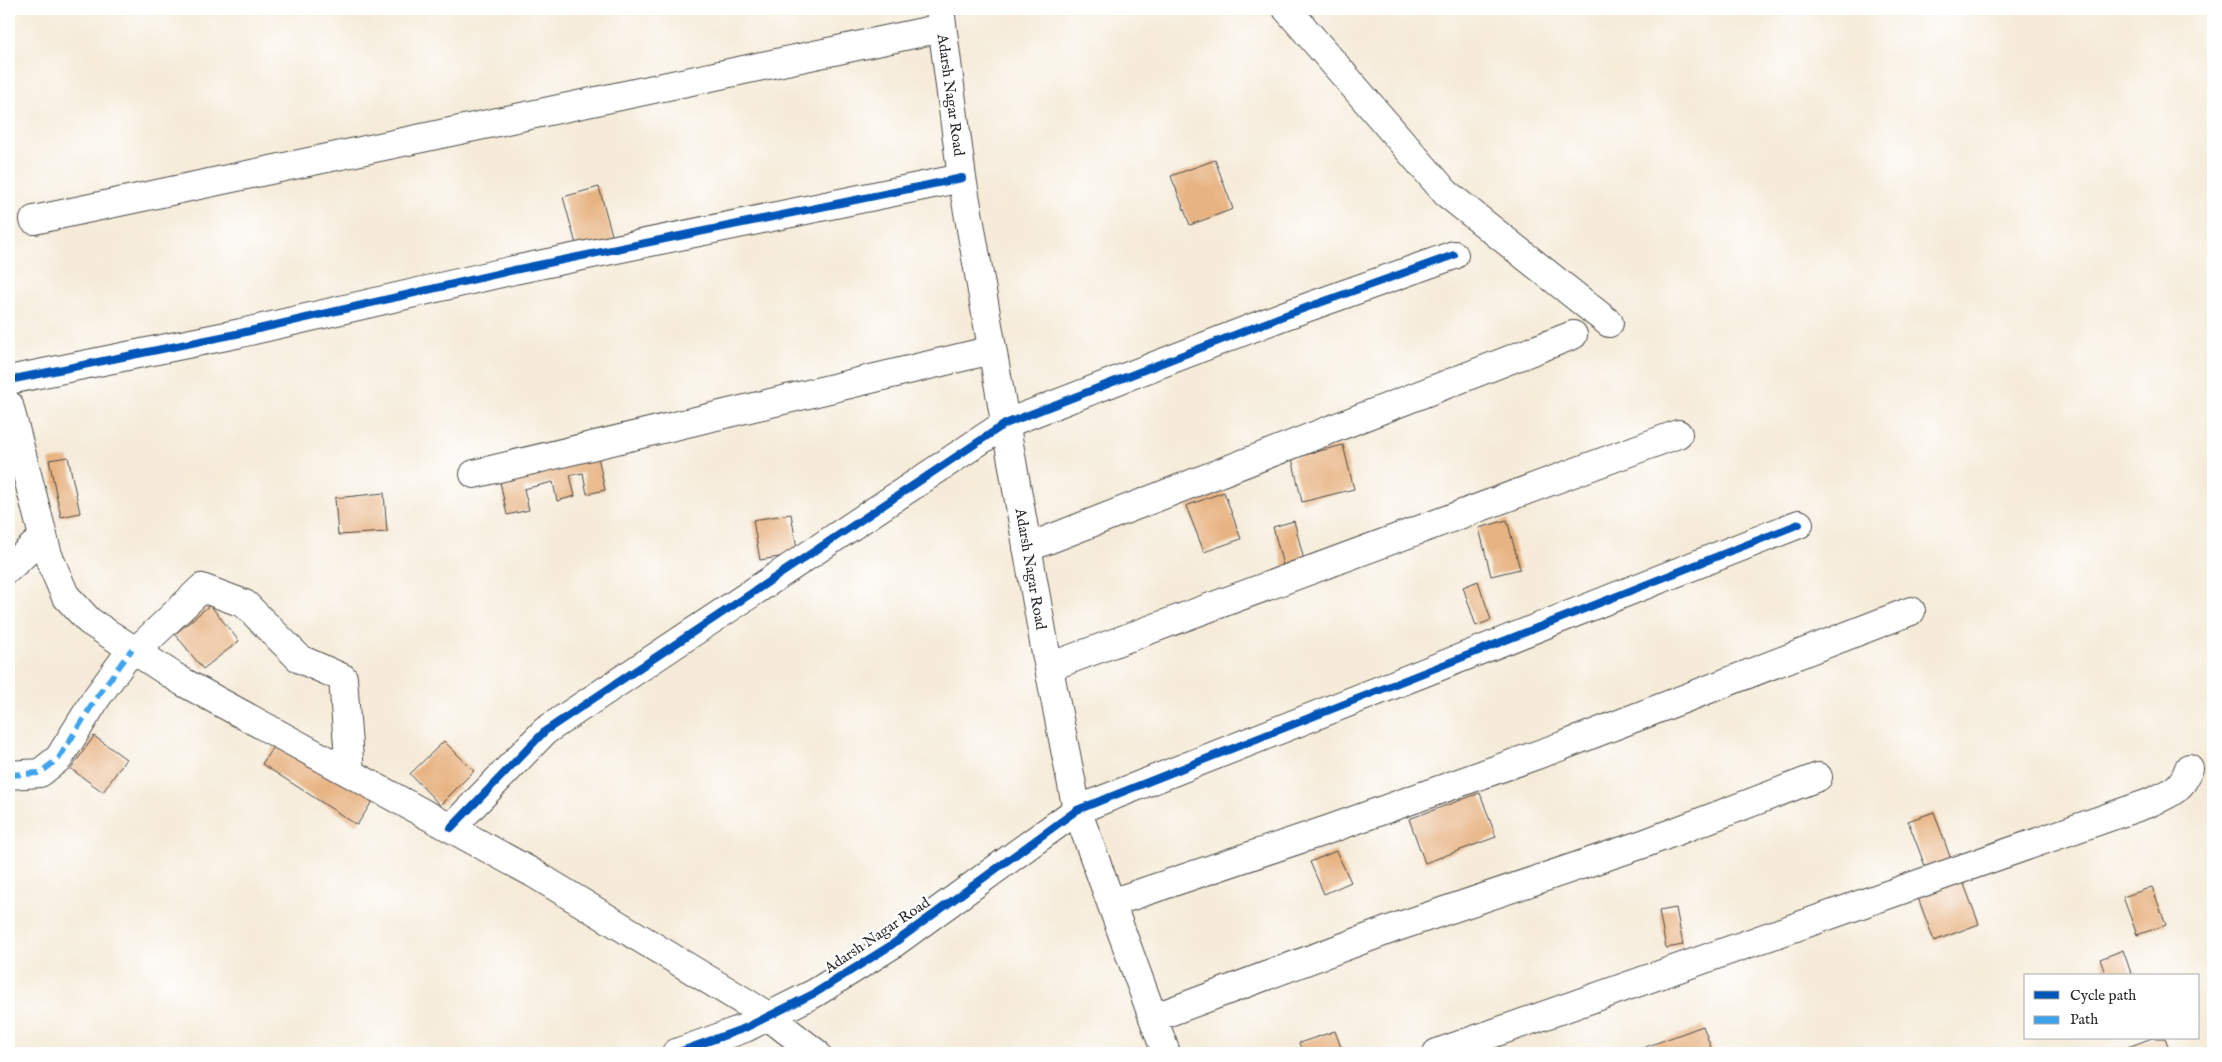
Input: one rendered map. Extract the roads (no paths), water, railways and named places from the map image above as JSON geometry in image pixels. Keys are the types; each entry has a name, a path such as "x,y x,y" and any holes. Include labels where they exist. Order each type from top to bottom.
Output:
{"street":[{"path":"1287,9 1446,193 1609,323"},
{"path":"34,220 941,19"},
{"name":"Adarsh Nagar Road","path":"676,1053 744,1028 815,993 890,946 1077,810 1027,548 962,178 941,19"},
{"path":"9,380 241,333 514,270 962,178"},
{"path":"451,828 545,730 1005,424 1283,316 1454,255"},
{"path":"1027,548 1572,334"},
{"path":"474,474 992,350"},
{"path":"9,405 48,555 65,595 90,621 183,682 534,873 768,1016 816,1053"},
{"path":"1049,667 1678,434"},
{"path":"1166,1053 1077,810 1799,524"},
{"path":"9,568 43,537"},
{"path":"9,774 40,773 59,758 97,697 134,650 202,588 245,604 300,659 343,678 350,773"},
{"path":"1111,902 1330,829 1562,746 1911,611"},
{"path":"1436,1053 2150,803 2174,791 2185,781 2189,768"},
{"path":"1153,1018 1397,927 1643,844 1818,777"}]}
